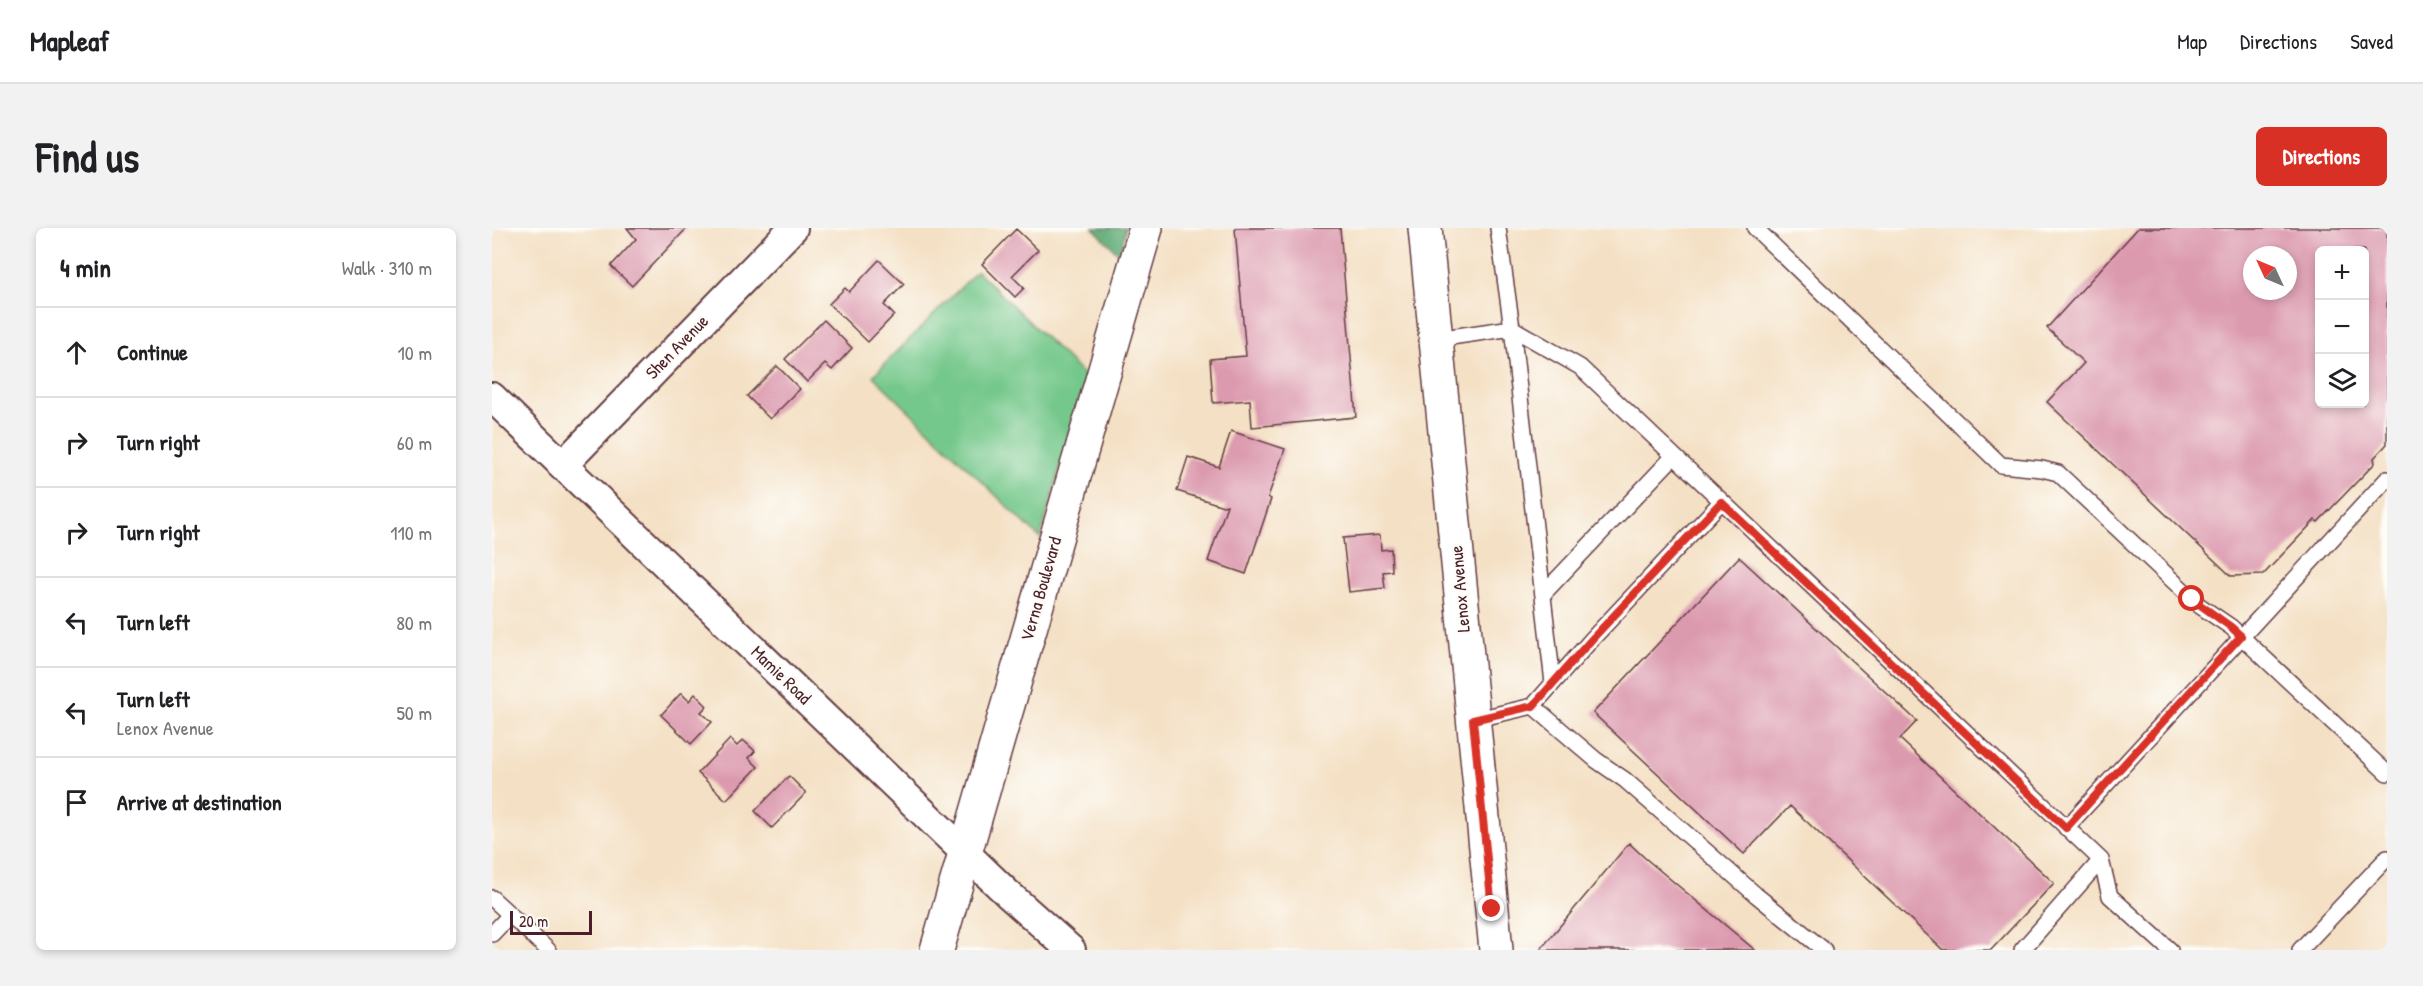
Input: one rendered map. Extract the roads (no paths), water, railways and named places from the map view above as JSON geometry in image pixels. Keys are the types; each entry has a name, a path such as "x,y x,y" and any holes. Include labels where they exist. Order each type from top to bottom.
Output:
{"street":[{"name":"Shen Avenue","path":"562,466 793,228"},
{"name":"Verna Boulevard","path":"937,950 1146,228"},
{"name":"Lenox Avenue","path":"1425,228 1496,950"},
{"name":"Mamie Road","path":"492,398 1008,894 1071,950"}],"lane":[{"path":"1498,228 1512,328 1553,683"},
{"path":"1755,228 2001,465 2058,473 2192,599 2241,636 2387,773"},
{"path":"1437,339 1512,328 1580,367 2101,860 2110,896 2170,950"},
{"path":"1543,594 1674,456"},
{"path":"2066,828 2387,479"},
{"path":"1473,720 1533,706 1721,502"},
{"path":"1533,706 1596,760 1625,780 1756,895 1824,950"},
{"path":"2300,950 2387,858"},
{"path":"2022,950 2101,860"},
{"path":"492,898 548,950"},
{"path":"492,934 510,915"}]}
